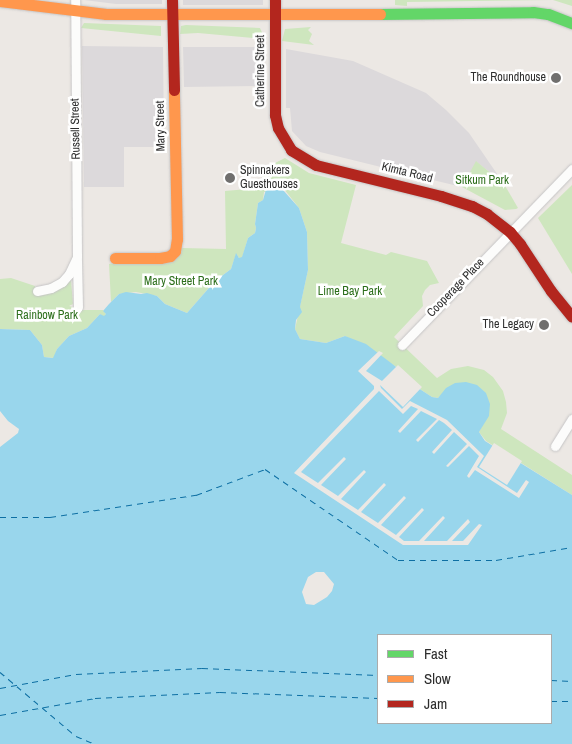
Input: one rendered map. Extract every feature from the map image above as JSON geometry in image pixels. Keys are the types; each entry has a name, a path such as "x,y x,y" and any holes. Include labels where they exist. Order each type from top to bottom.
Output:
{"street":[{"name":"Mary Street","path":"115,258 160,258 170,256 175,251 177,239 172,0"},
{"name":"Catherine Street","path":"275,0 276,114 278,128 283,140"},
{"path":"0,1 75,5 106,14 173,16 533,12 548,14 572,23"},
{"name":"Russell Street","path":"75,5 78,307"},
{"name":"Kimta Road","path":"283,140 291,150 316,165 458,200 487,214 510,232 572,317"},
{"name":"Cooperage Place","path":"402,345 572,169"},
{"name":"Russell Street","path":"37,291 51,288 62,282 69,274 77,257"},
{"path":"555,446 572,419"}],"shaded area":[{"path":"84,0 162,0 162,4 116,4"},
{"path":"183,0 263,0 263,5 183,5"},
{"path":"82,46 163,47 164,147 124,147 124,187 84,187"},
{"path":"183,47 264,47 264,86 184,87"},
{"path":"286,49 353,61 426,93 469,133 504,184 477,162 462,187 391,170 388,167 385,168 320,152 306,146 292,131 290,108 286,108"}],"green space":[{"path":"395,0 553,0 407,2 407,6 395,5"},
{"path":"553,0 572,0 572,6"},
{"path":"84,23 161,26 161,36 81,28"},
{"path":"181,26 260,28 265,39 198,33 180,34"},
{"path":"311,27 308,30 312,34 309,41 314,45 282,41 285,29"},
{"path":"285,158 309,173 356,185 341,243 386,255 391,252 427,261 439,283 430,285 425,290 422,296 423,306 394,337 437,378 451,369 468,366 484,370 493,377 503,391 506,402 507,413 501,429 572,475 572,495 486,441 479,432 485,420 447,389 438,398 432,397 415,386 395,366 345,336 326,343 300,339 295,329 308,270 307,232 299,208 284,189 264,192 263,200 258,203 255,233 248,238 242,258 240,259 236,254 231,269 215,281 187,313 165,304 157,296 136,292 119,294 111,302 109,264 177,253 182,248 226,249 225,191 259,188 265,168"},
{"name":"Sitkum Park","path":"476,161 504,184 518,208 505,210 462,187"},
{"path":"572,185 572,274 538,218"},
{"name":"Rainbow Park","path":"11,278 35,286 35,295 56,291 71,280 73,304 69,306 73,307 70,310 103,310 106,314 104,317 100,314 87,328 69,336 57,349 54,358 44,357 42,345 30,330 0,329 0,279"}],"water":[{"path":"275,181 299,208 307,232 308,270 300,307 302,312 296,320 295,329 300,339 326,343 345,336 366,344 395,366 415,386 432,397 438,398 446,388 455,383 466,382 477,385 486,393 490,404 489,416 479,432 485,441 572,495 572,744 0,744 0,447 18,433 19,429 8,421 0,411 0,329 30,330 42,345 44,357 53,358 57,349 69,336 87,328 100,314 104,316 106,314 103,311 119,294 126,292 147,293 157,296 165,304 187,313 215,281 231,269 236,253 239,258 242,257 248,238 255,233 258,203 263,200 267,186","holes":["316,572 324,572 334,584 332,591 327,597 314,605 306,604 302,592 308,577"]}],"pier":[{"path":"379,351 383,353 366,371 382,381 398,365 422,387 403,407 380,385 381,388 402,409 410,401 447,420 484,456 477,467 517,493 526,480 529,482 519,498 475,470 469,478 467,476 479,456 469,446 448,467 446,466 467,444 454,432 434,454 432,452 452,430 439,420 418,442 416,440 437,419 421,411 400,433 398,431 418,409 411,406 403,414 379,391 301,472 318,483 344,457 346,459 321,485 338,496 364,470 366,472 341,499 358,510 384,483 386,485 361,512 378,523 404,496 406,498 381,525 396,535 422,508 424,510 399,537 404,541 419,541 443,516 445,518 424,541 447,541 468,519 470,522 452,541 463,541 479,524 482,525 468,545 403,545 294,473 374,389 374,386 358,371"},
{"path":"494,443 522,461 507,485 479,467"}],"ferry route":[{"path":"0,517 50,517 196,495 265,469 398,560 496,560 572,547"},
{"path":"0,688 76,674 202,668 377,675"},
{"path":"0,672 76,736 95,744"},
{"path":"552,680 572,681"},
{"path":"0,715 95,698 220,692 377,698"},
{"path":"552,701 572,701"}],"traffic: fast":[{"path":"380,14 533,12 548,14 572,23"}],"traffic: slow":[{"path":"0,1 106,14 380,14"},
{"path":"115,258 160,258 170,256 175,251 177,239 174,90"}],"traffic: jam":[{"path":"172,0 174,90"},
{"path":"275,0 275,115 278,128 291,150 316,165 441,196 472,206 487,214 510,232 520,244 551,291 572,317"}],"place":[{"name":"The Roundhouse","path":"556,78"},
{"name":"Spinnakers Guesthouses","path":"230,178"},
{"name":"The Legacy","path":"544,325"}],"park label":[{"name":"Mary Street Park","path":"181,282"},
{"name":"Lime Bay Park","path":"350,292"}]}
